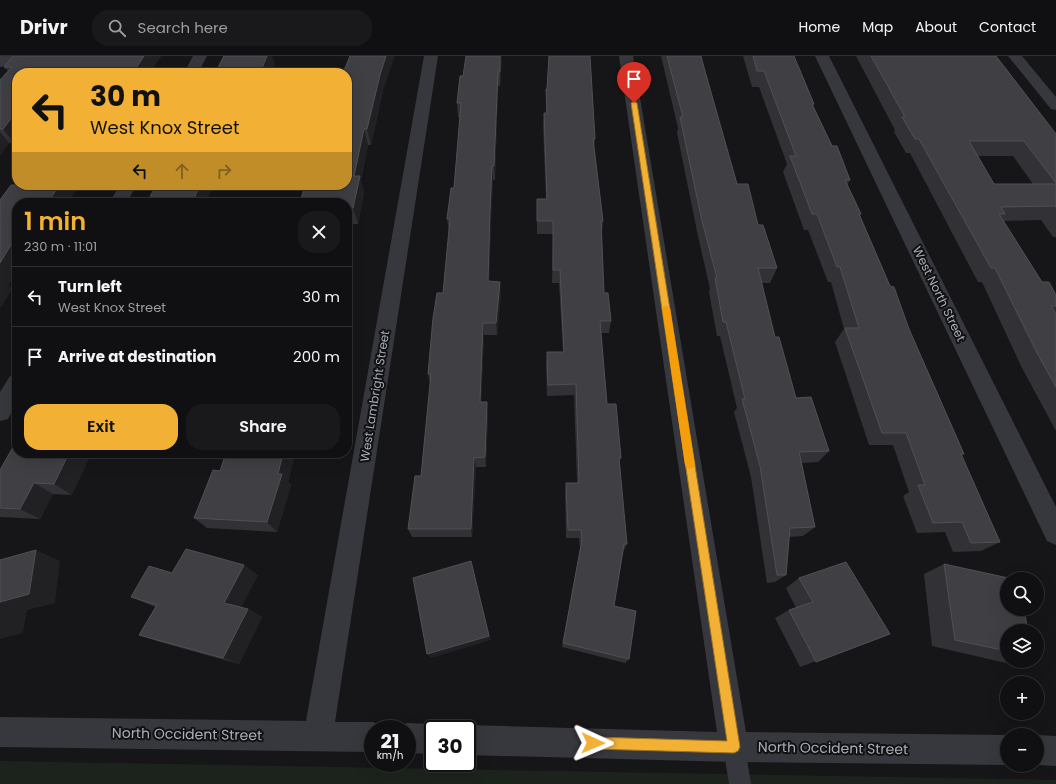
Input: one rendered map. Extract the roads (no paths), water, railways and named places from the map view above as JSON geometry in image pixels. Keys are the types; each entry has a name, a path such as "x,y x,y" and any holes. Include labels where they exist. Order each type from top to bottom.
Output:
{"street":[{"path":"0,63 6,56"},
{"path":"194,68 200,56"},
{"name":"West Lambright Street","path":"318,736 431,56"},
{"path":"626,56 734,747"},
{"name":"West North Street","path":"822,56 1056,533"},
{"path":"1015,56 1056,106"},
{"path":"0,412 12,391"},
{"name":"North Occident Street","path":"0,732 364,737"},
{"name":"North Occident Street","path":"476,740 734,747 1000,750"},
{"path":"1044,750 1056,751"}],"lane":[{"path":"734,747 740,784"}]}
